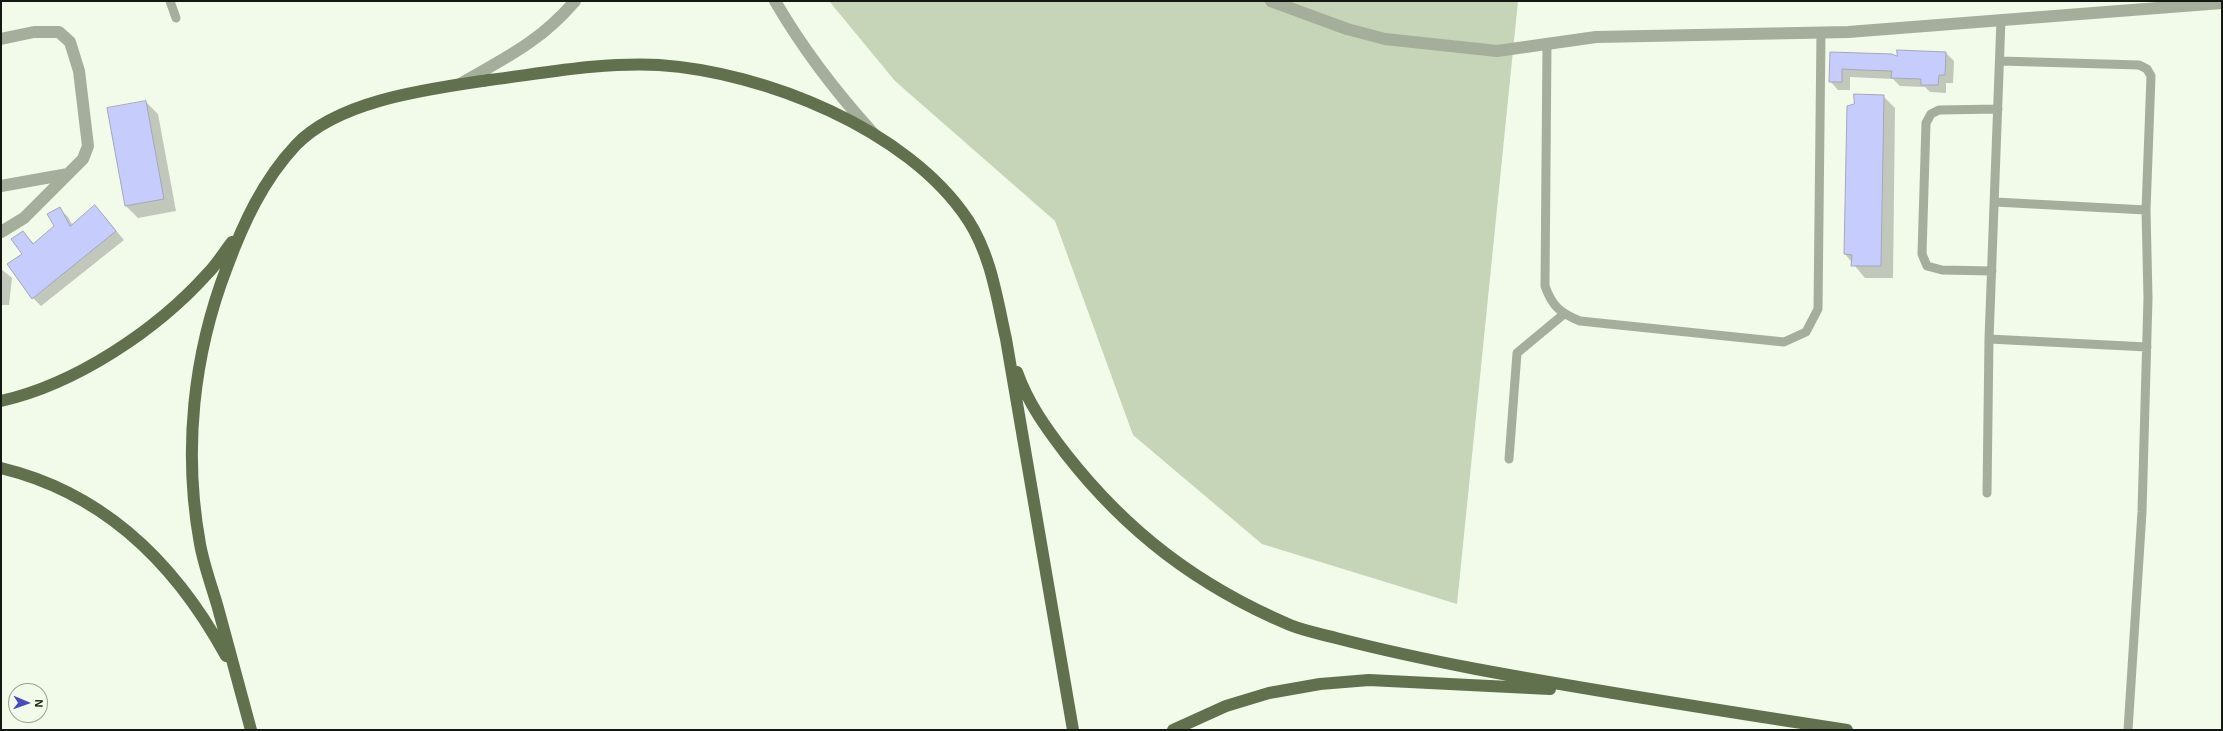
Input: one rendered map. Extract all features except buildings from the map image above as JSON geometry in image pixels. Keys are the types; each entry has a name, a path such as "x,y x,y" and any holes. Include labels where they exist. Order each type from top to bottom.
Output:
{"main road":[{"path":"250,730 201,545 194,495 191,443 195,396 204,338 218,289 241,230 268,180 296,144 319,127 344,112 374,102 459,85 567,70 618,65 659,66 705,72 754,82 801,98 874,134 916,165 949,195 968,220 982,247 987,261 1006,339 1073,730"},
{"path":"1,401 57,382 100,360 141,333 180,301 208,273 241,230"},
{"path":"1006,339 1024,392 1046,428 1079,470 1116,512 1160,551 1222,593 1292,626 1371,647 1598,691 1847,730"},
{"path":"1,468 52,484 84,500 113,520 141,544 166,567 189,595 210,628 235,674"},
{"path":"1174,730 1226,706 1269,693 1341,682 1369,680 1598,691"}],"street":[{"path":"459,85 530,44 557,22 575,1"},
{"path":"775,1 806,52 843,100 874,134"},
{"path":"1271,1 1347,29 1386,39 1497,51 1596,38 1821,32 2222,3"},
{"path":"1,39 34,32 59,32 70,42 79,71 88,146 83,159 24,218 1,232"},
{"path":"1,186 68,174"}],"lane":[{"path":"170,1 176,18"},
{"path":"1987,493 1989,339 2001,19"},
{"path":"1547,44 1545,286 1550,300 1564,314 1580,321 1784,342 1806,332 1818,309 1821,32"},
{"path":"2000,61 2139,65 2147,69 2151,76 2146,210 2147,347 2142,512 2128,730"},
{"path":"1992,272 1942,270 1928,266 1922,254 1926,123 1931,114 1939,110 1998,109"},
{"path":"1995,202 2146,210"},
{"path":"1509,459 1517,353 1564,314"},
{"path":"1989,339 2147,347"}],"green space":[{"path":"829,1 1518,1 1457,604 1262,544 1133,435 1055,221 895,81"}]}
